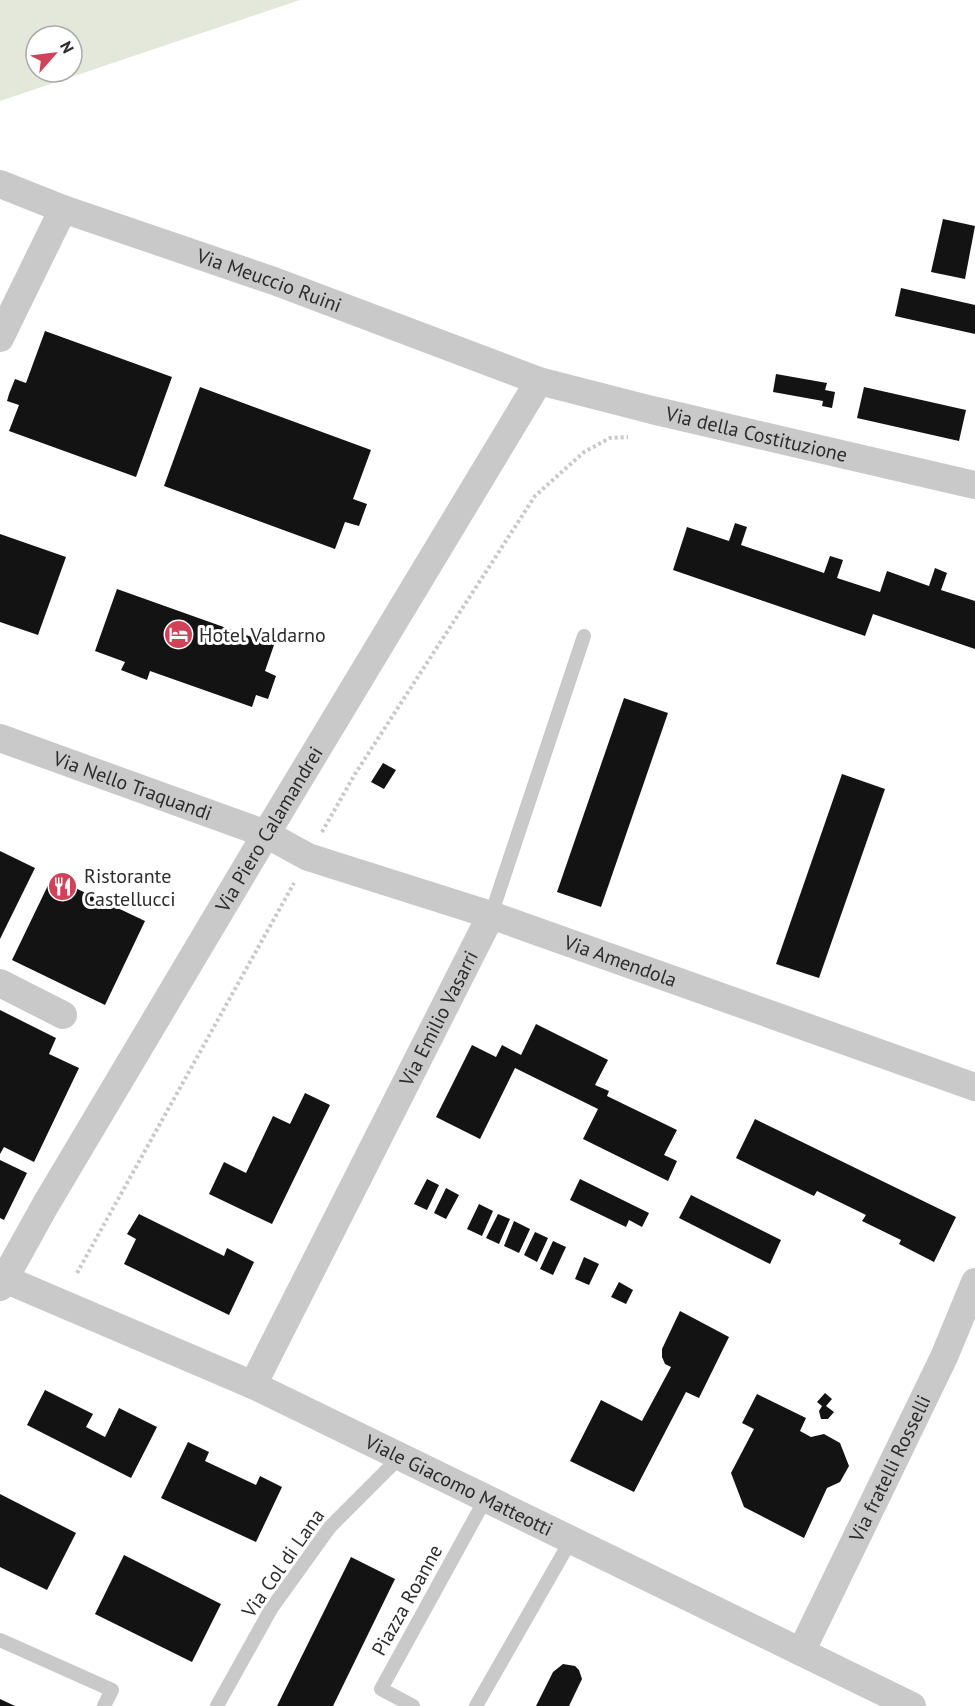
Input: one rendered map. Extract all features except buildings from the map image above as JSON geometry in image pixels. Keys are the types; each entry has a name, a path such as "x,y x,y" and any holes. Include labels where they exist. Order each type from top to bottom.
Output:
{"street":[{"name":"Via Meuccio Ruini","path":"0,184 63,209 274,281 539,381"},
{"path":"0,338 63,209"},
{"name":"Via della Costituzione","path":"539,381 652,410 975,485"},
{"name":"Via Piero Calamandrei","path":"2,1281 266,834 539,381"},
{"name":"Via Nello Traquandi","path":"0,738 266,834"},
{"name":"Via Amendola","path":"266,834 308,857 491,915 975,1087"},
{"name":"Via Emilio Vasarri","path":"253,1385 491,915"},
{"path":"0,983 63,1015"},
{"name":"Viale Giacomo Matteotti","path":"2,1281 253,1385 912,1706"},
{"name":"Via fratelli Rosselli","path":"801,1652 944,1358 975,1282"}],"lane":[{"name":"Via Emilio Vasarri","path":"491,915 584,636"},
{"name":"Via Col di Lana","path":"217,1706 271,1609 330,1527 400,1457"},
{"name":"Piazza Roanne","path":"413,1706 381,1689 486,1498"},
{"path":"476,1706 571,1540"},
{"path":"0,1640 112,1690 104,1706"}],"path":[{"path":"77,1273 355,774 535,496 584,452 610,438 630,436"}],"shaded area":[{"path":"0,0 300,0 84,73 84,24 24,24 24,84 50,84 0,101"}],"place":[{"name":"Hotel Valdarno","path":"178,635"},
{"name":"Ristorante Castellucci","path":"63,887"}]}
